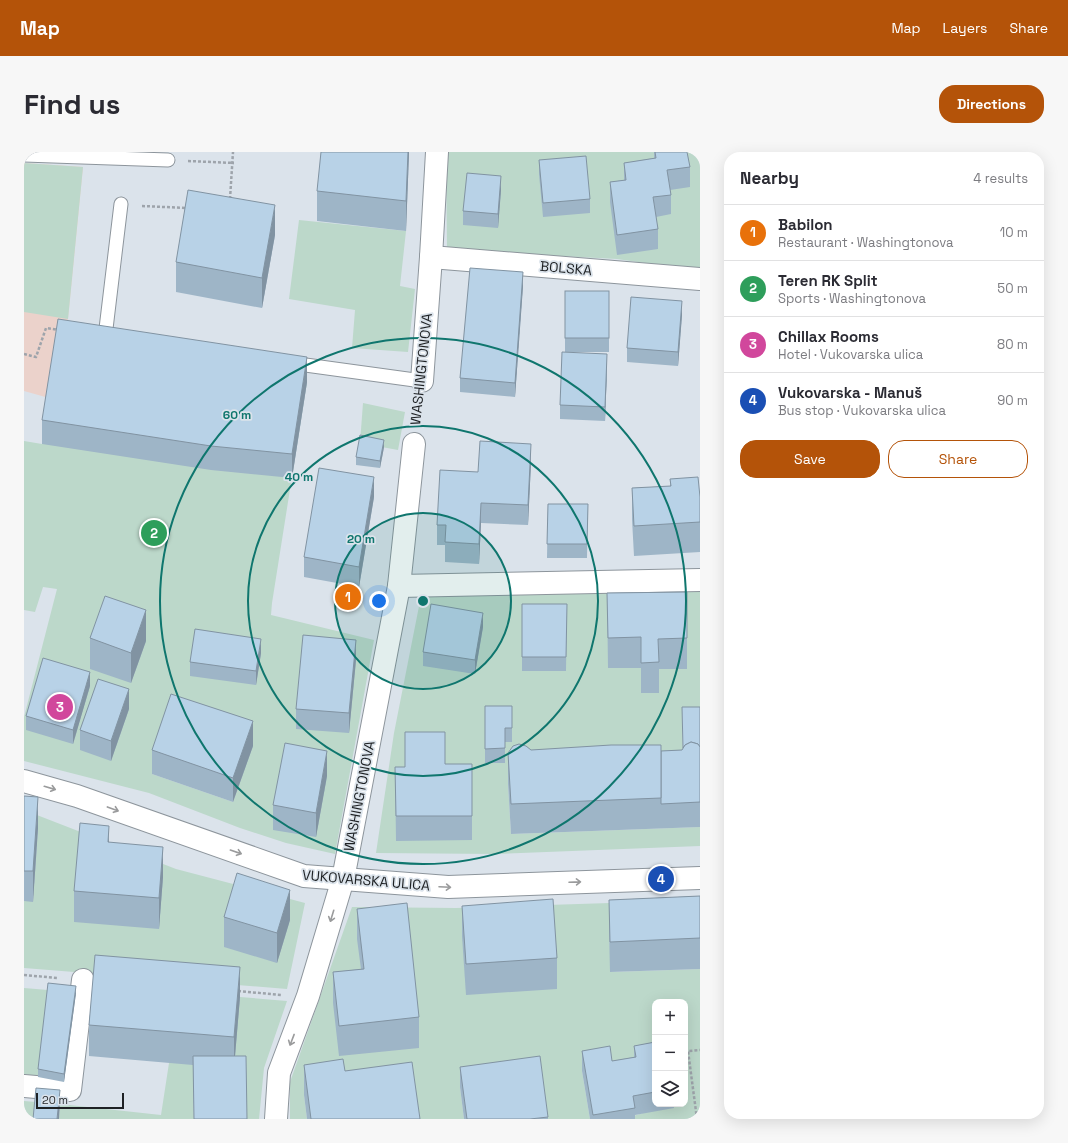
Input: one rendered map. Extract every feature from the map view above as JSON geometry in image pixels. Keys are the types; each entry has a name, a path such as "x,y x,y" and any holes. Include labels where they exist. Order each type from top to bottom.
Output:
{"street":[{"name":"WASHINGTONOVA","path":"422,381 437,152"},
{"name":"BOLSKA","path":"431,257 700,279"},
{"name":"WASHINGTONOVA","path":"276,1119 279,1073 308,996 343,879 399,586 414,444"},
{"path":"399,586 700,580"},
{"name":"VUKOVARSKA ULICA","path":"24,781 76,796 304,876 448,887 700,878"},
{"path":"24,1086 70,1090 83,980"}],"lane":[{"path":"24,154 168,160"},
{"path":"120,339 105,337 121,204"},
{"path":"282,362 422,381"}],"path":[{"path":"229,204 234,163 233,152"},
{"path":"168,160 234,163"},
{"path":"121,204 190,208"},
{"path":"24,354 36,357 46,328 60,330"},
{"name":"WASHINGTONOVA","path":"414,444 422,381"},
{"path":"234,991 287,995"},
{"path":"697,1119 688,1051 700,1050"}],"shaded area":[{"path":"24,163 83,167 68,319 58,343 49,398 24,391"}],"green space":[{"path":"446,152 700,152 700,271 617,259 447,250"},
{"path":"24,163 83,167 68,319 24,312"},
{"path":"299,220 406,231 400,286 415,289 408,352 352,348 355,310 289,299"},
{"path":"58,343 307,382 271,615 374,640 335,854 286,843 240,828 149,793 24,761 24,717 57,589 43,587 35,612 24,610 24,441 42,444","holes":["252,746 233,802 152,774"]},
{"path":"363,403 405,412 398,450 360,443"},
{"path":"700,587 700,714 682,715 683,756 513,777 508,784 511,834 700,827 700,846 497,854 376,853 394,733 421,596","holes":["686,622 658,669 659,692 641,693 641,668 608,668"]},
{"path":"24,810 176,869 305,903 287,989 24,968 24,901 33,901 38,828"},
{"path":"610,903 609,930 611,972 700,969 700,1119 633,1119 633,1116 664,1107 688,1107 688,999 652,999 652,1062 582,1071 590,1119 546,1119 460,1087 464,1119 416,1119 304,1095 307,1119 290,1119 290,1082 352,907 456,908"},
{"path":"24,988 48,990 38,1077 24,1074"},
{"path":"240,997 287,1001 264,1068 259,1119 246,1119 193,1087 194,1119 59,1119 60,1104 161,1115 169,1063"},
{"path":"24,1101 36,1102 34,1119 24,1119"}],"building":[{"path":"321,152 408,152 406,201 317,191"},
{"path":"655,152 687,152 690,167 667,170 671,195 653,197 658,229 617,235 610,182 626,180 624,163 656,158"},
{"path":"586,156 590,199 543,203 539,160"},
{"path":"467,173 501,176 498,214 463,211"},
{"path":"188,190 275,205 262,278 176,262"},
{"path":"470,268 523,272 515,383 460,378"},
{"path":"565,291 609,291 609,338 565,338"},
{"path":"631,297 682,301 678,352 627,348"},
{"path":"58,319 307,357 292,454 211,446 42,420"},
{"path":"562,352 607,354 605,407 560,405"},
{"path":"360,435 384,440 380,461 356,457"},
{"path":"480,441 531,444 528,505 481,503 479,544 445,542 446,525 437,525 440,470 478,472"},
{"path":"319,468 374,477 359,567 304,557"},
{"path":"698,477 700,522 634,526 632,488 671,486 670,479"},
{"path":"548,504 588,504 587,544 547,544"},
{"path":"687,592 687,638 658,639 659,662 641,663 641,637 608,638 607,593"},
{"path":"105,596 146,610 131,653 90,638"},
{"path":"431,604 483,613 475,660 423,652"},
{"path":"522,604 567,604 566,657 522,657"},
{"path":"195,629 261,639 256,671 190,662"},
{"path":"303,635 356,640 349,713 296,709"},
{"path":"43,658 90,672 73,730 26,716"},
{"path":"98,679 129,689 111,741 80,730"},
{"path":"171,694 253,721 233,778 152,750"},
{"path":"485,706 512,706 512,728 505,728 505,748 485,749"},
{"path":"682,707 700,707 700,747 698,744 691,742 683,748"},
{"path":"405,732 445,732 445,764 472,764 472,816 396,816 395,767 405,767"},
{"path":"691,742 698,744 700,747 700,802 661,804 661,751 682,750 685,745"},
{"path":"285,743 327,751 316,813 273,805"},
{"path":"519,744 526,746 531,750 611,745 661,745 661,798 511,804 508,753 513,746"},
{"path":"24,796 38,797 33,871 24,871"},
{"path":"80,823 109,826 108,842 163,847 159,898 74,891"},
{"path":"237,873 290,890 277,933 224,917"},
{"path":"700,896 700,938 610,942 609,900"},
{"path":"553,899 557,958 466,964 462,906"},
{"path":"407,903 419,1017 339,1026 333,972 364,969 357,909"},
{"path":"95,955 240,967 234,1037 89,1025"},
{"path":"48,983 76,986 64,1074 38,1069"},
{"path":"652,1043 652,1093 633,1096 635,1108 593,1115 582,1051 610,1046 612,1061 636,1057 634,1046"},
{"path":"193,1056 246,1056 247,1119 194,1119"},
{"path":"540,1056 548,1117 530,1119 467,1119 460,1067"},
{"path":"343,1059 345,1071 412,1062 420,1119 311,1119 304,1065"},
{"path":"36,1088 60,1090 57,1119 33,1119"}],"place":[{"name":"Teren RK Split","path":"154,533"},
{"name":"Babilon","path":"348,597"},
{"name":"Chillax Rooms","path":"60,707"},
{"name":"Vukovarska - Manuš","path":"661,879"}]}
